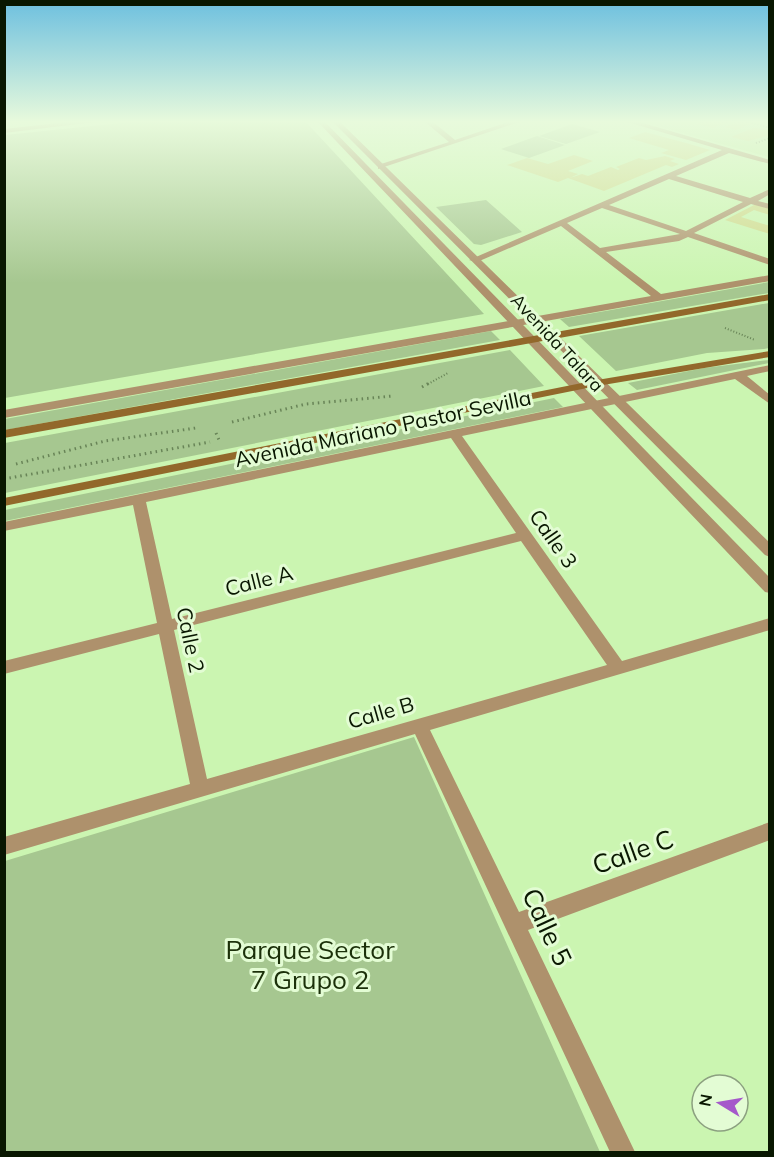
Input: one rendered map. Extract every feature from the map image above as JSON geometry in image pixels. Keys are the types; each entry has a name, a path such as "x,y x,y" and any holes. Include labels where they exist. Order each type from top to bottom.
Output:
{"main road":[{"path":"4,434 770,297"},
{"name":"Avenida Mariano Pastor Sevilla","path":"4,502 597,383 770,354"}],"street":[{"name":"Avenida Talara","path":"371,175 770,588"},
{"name":"Avenida Talara","path":"389,175 770,552"},
{"path":"474,260 668,176 770,207"},
{"path":"598,251 679,238 770,191"},
{"path":"602,205 770,262"},
{"path":"561,222 658,297"},
{"path":"4,414 770,278"},
{"name":"Avenida Mariano Pastor Sevilla","path":"4,527 770,368"},
{"path":"738,375 770,401"},
{"name":"Calle 3","path":"455,435 618,668"},
{"name":"Calle 2","path":"139,500 200,789"},
{"name":"Calle A","path":"4,668 525,535"},
{"name":"Calle B","path":"4,846 770,624"},
{"name":"Calle 5","path":"420,725 623,1152"},
{"name":"Calle C","path":"516,924 770,831"}],"path":[{"path":"725,328 759,342"},
{"path":"232,422 306,404 393,396"},
{"path":"16,464 70,447 141,434 196,428"},
{"path":"216,433 219,440"}],"green space":[{"path":"5,175 355,175 484,314 5,398"},
{"path":"486,200 522,232 481,245 474,244 436,207"},
{"path":"769,282 769,293 569,327 560,319"},
{"path":"769,303 769,348 764,349 707,353 616,371 579,336"},
{"path":"491,331 500,340 5,430 5,419"},
{"path":"510,350 544,386 5,493 5,443"},
{"path":"769,360 769,363 637,390 628,383 704,368"},
{"path":"554,398 563,407 5,521 5,510"},
{"name":"Parque Sector 7 Grupo 2","path":"414,737 600,1152 5,1152 5,861"}],"building":[{"path":"537,175 576,175 570,178 579,175 642,175 604,191 568,178 558,182"},
{"path":"756,204 770,208 770,215 754,210 741,217 770,226 770,234 725,220"}]}
